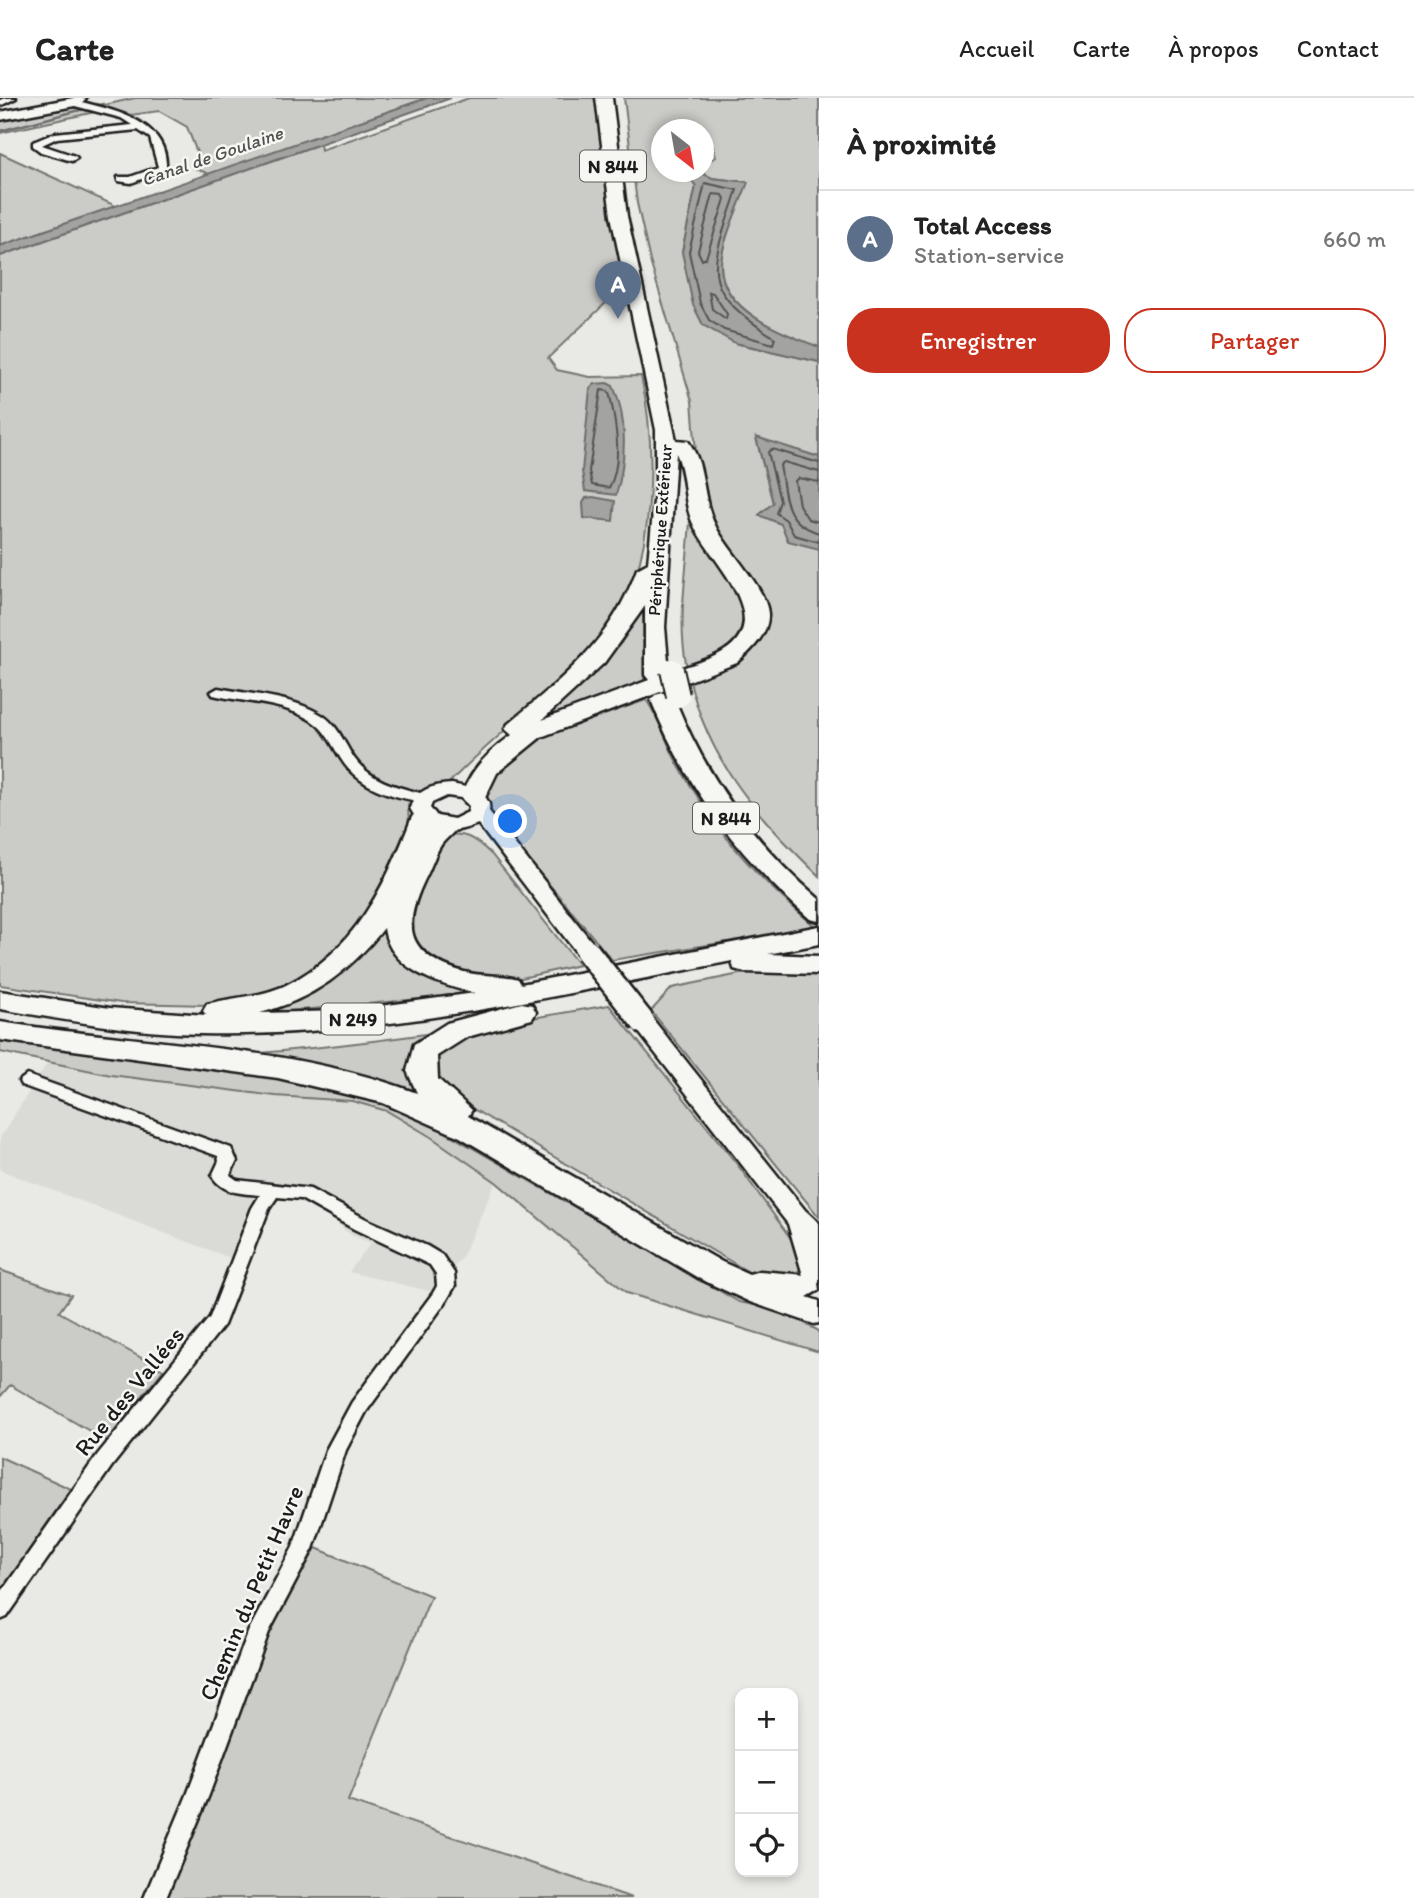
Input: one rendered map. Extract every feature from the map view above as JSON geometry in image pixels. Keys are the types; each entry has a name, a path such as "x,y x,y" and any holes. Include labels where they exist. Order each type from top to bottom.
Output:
{"highway":[{"name":"Périphérique Extérieur","path":"604,98 623,234 663,409 667,460 654,627 670,698 687,757 729,823 770,869 819,913"},
{"name":"N 844","path":"614,98 633,226 673,389 681,445 665,672"},
{"path":"60,1009 83,1005 174,1013 223,1011 267,1002 307,986 350,956 371,929 415,846 509,748 532,732 711,667 743,648 753,631 757,616 754,601 701,519 695,502 688,453 681,445"},
{"path":"638,976 494,986 455,980 427,967 400,939 396,918 429,841 496,747 585,670 616,638 629,619 644,584 653,536 662,529"},
{"name":"N 844","path":"670,698 736,806 765,842 819,895"},
{"name":"N 249","path":"0,1019 143,1038 216,1042 294,1039 408,1027 819,935"},
{"name":"N 249","path":"0,1000 200,1025 344,1020 757,961 819,965"},
{"path":"638,976 457,1030 424,1051 420,1068 422,1077 435,1096 446,1103 747,1277 780,1287 814,1292"},
{"path":"0,1031 305,1072 388,1094 420,1106 476,1135 740,1287 814,1292"}],"main road":[{"path":"0,116 78,102"},
{"path":"452,809 506,849 796,1216 819,1238"},
{"path":"796,1216 813,1257 814,1292"}],"street":[{"path":"0,103 12,98"},
{"path":"78,102 124,116 155,137 163,168 131,180 121,179"},
{"path":"72,158 44,150 36,144 55,136 142,127"},
{"path":"218,692 283,704 309,714 333,733 349,760 363,776 386,788 452,809"},
{"name":"Chemin du Petit Havre","path":"27,1081 225,1152 228,1161 221,1176 225,1181 244,1189 304,1193 360,1224 421,1251 441,1266 446,1286 359,1407 337,1450 303,1549 260,1630 198,1795 155,1898"},
{"name":"Rue des Vallées","path":"0,1611 104,1460 218,1320 261,1208 273,1189"}],"shaded area":[{"path":"135,98 427,98 209,174 194,168 201,163 187,127 159,111 131,115 100,106"},
{"path":"469,98 596,98 625,291 612,297 548,358 557,370 590,377 641,376 650,438 649,507 637,573 626,604 612,630 596,648 448,784 423,792 408,805 409,829 374,901 438,838 454,834 468,837 492,855 579,965 517,979 489,981 474,994 244,1014 209,1005 121,1003 0,985 0,256 320,144 321,150"},
{"path":"624,98 819,98 819,347 757,318 731,295 724,281 721,265 724,245 747,182 714,178 714,119 651,119 651,182 693,182 696,186 682,252 735,343 819,362 819,457 756,438 773,503 760,515 781,524 819,549 819,876 773,829 734,781 718,755 694,696 684,646 684,591 690,519 706,518 697,466 692,401 650,261 637,203"},
{"path":"76,105 95,112 0,133 0,118"},
{"path":"0,153 116,206 0,246"},
{"path":"643,607 644,686 539,722 621,643"},
{"path":"646,700 680,768 725,836 775,891 817,928 612,960 494,818 484,797 486,783 528,741 582,716 595,718"},
{"path":"764,969 819,975 819,1217 651,1011 672,988"},
{"path":"609,1005 737,1164 799,1250 804,1267 792,1275 752,1274 468,1106 428,1101 249,1054 430,1034"},
{"path":"0,1040 301,1082 374,1099 445,1132 739,1302 781,1310 819,1331 819,1352 627,1293 496,1182 431,1137 387,1111 352,1101 275,1096 111,1075 0,1052"},
{"path":"49,1060 111,1075 275,1096 352,1101 387,1111 431,1137 496,1182 462,1257 434,1292 349,1272 371,1243 351,1235 316,1205 288,1195 254,1203 230,1258 0,1170 0,1138"},
{"path":"0,1270 71,1295 59,1312 163,1370 107,1441 10,1385 0,1397"},
{"path":"0,1457 71,1489 0,1592"},
{"path":"316,1548 431,1596 348,1801 632,1898 166,1898 268,1631"}],"water":[{"path":"427,98 451,98 0,256 0,246"},
{"path":"714,178 748,182 724,245 721,265 723,281 742,308 756,318 819,347 819,362 735,343 703,325 693,305 682,252 696,186 693,182 714,182"},
{"path":"607,383 613,386 618,398 623,426 622,469 616,495 585,491 582,471 590,389 595,384"},
{"path":"756,437 819,457 819,549 788,541 781,524 759,515 773,503"},
{"path":"586,498 615,501 613,521 584,518 583,503"}],"waterway":[{"path":"0,131 103,104"}],"place":[{"name":"Total Access","path":"618,319"}],"water label":[{"name":"Canal de Goulaine","path":"212,156"}]}
